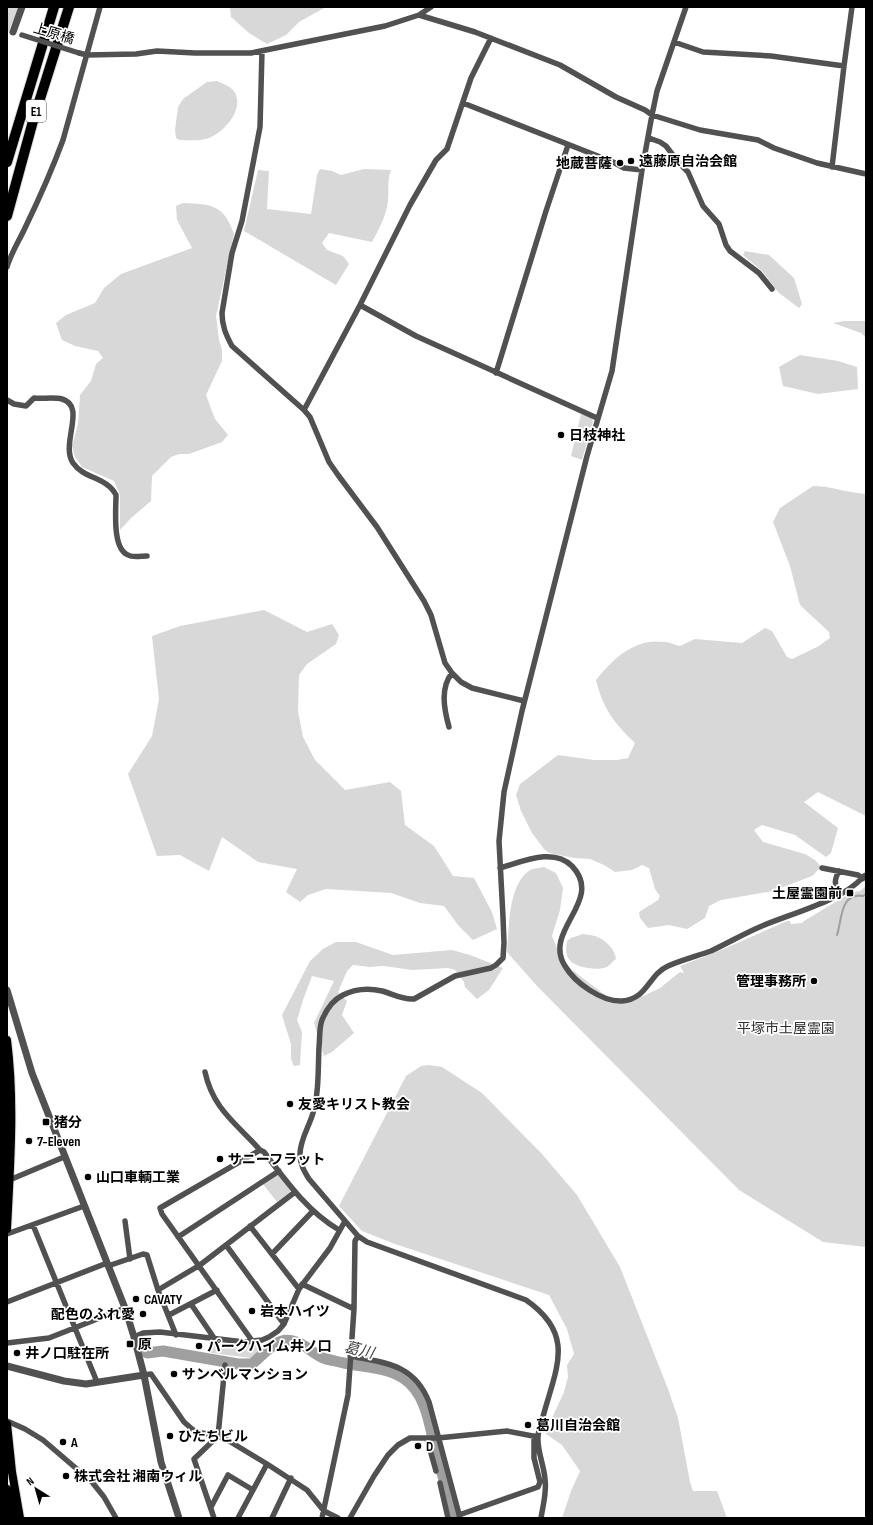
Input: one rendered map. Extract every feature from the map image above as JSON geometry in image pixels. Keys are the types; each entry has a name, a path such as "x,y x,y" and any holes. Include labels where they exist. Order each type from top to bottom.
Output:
{"highway":[{"name":"E1","path":"7,162 54,7"},
{"name":"E1","path":"7,216 33,121 69,7"}],"main road":[{"path":"7,1040 11,1069 12,1097 7,1229"},
{"path":"7,1423 12,1472 20,1518"},
{"path":"7,1489 10,1513"}],"street":[{"path":"12,32 22,7"},
{"path":"7,267 9,259 55,161 63,140 100,7"},
{"name":"上原橋","path":"12,32 87,55 136,54 157,51 251,53 385,26 419,14 432,7"},
{"path":"350,1356 397,1366 413,1378 423,1389 426,1395 460,1517 538,1487 540,1482 534,1458 536,1436 559,1356 558,1342 553,1328 538,1309 526,1300 373,1245 358,1236 309,1179 303,1170 300,1160 300,1152 303,1138 313,1113 317,1085 320,1031 324,1014 335,1001 351,992 371,990 407,999 414,999 455,976 496,965 503,958 504,943 499,841 504,792 524,701 597,418 612,371 642,170 652,115 657,91 686,7"},
{"path":"832,167 852,7"},
{"path":"419,14 491,38 560,65 602,90 645,110 652,115 700,130 758,140 774,148 832,167 866,174"},
{"path":"304,410 360,305 410,204 436,160 447,149 471,78 491,38"},
{"path":"674,42 703,52 771,56 844,66"},
{"path":"262,51 260,127 242,221 232,253 222,313 225,333 232,346 310,417 329,462 377,526 424,601 431,615 445,663 452,673 461,682 472,688 524,701"},
{"path":"463,104 613,162 624,168 642,170"},
{"path":"649,138 666,146 688,172 703,206 719,224 726,245 730,250 759,273 772,289"},
{"path":"496,373 568,145"},
{"path":"360,305 416,336 597,418"},
{"path":"7,400 19,406 26,406 34,398 60,398 68,401 72,407 73,414 68,449 72,461 81,471 108,484 114,491 116,495 117,540 120,547 127,555 147,556"},
{"path":"449,727 443,692 446,680 452,673"},
{"path":"500,868 550,856 564,861 574,869 580,881 580,898 576,910 564,928 561,936 559,949 561,958 568,972 582,984 603,998 614,1001 623,1001 636,997 645,990 659,972 668,966 712,950 761,926 797,913 840,894 858,883 864,877 822,868"},
{"path":"839,871 834,883 840,894"},
{"path":"7,990 32,1073 125,1308 144,1375 161,1462 179,1518"},
{"path":"205,1072 207,1082 220,1109 260,1150 264,1152 295,1192 325,1222 339,1230"},
{"path":"253,1342 200,1265 162,1214 160,1208 260,1150"},
{"path":"8,1180 64,1157"},
{"path":"178,1237 279,1171"},
{"path":"158,1290 200,1265 295,1192"},
{"path":"7,1234 84,1206"},
{"path":"272,1254 313,1210"},
{"path":"125,1221 130,1258"},
{"path":"134,1337 143,1333 152,1332 253,1342 269,1337 284,1324 301,1287 330,1248 345,1221"},
{"path":"33,1225 97,1382"},
{"path":"250,1226 301,1287 354,1309"},
{"path":"322,1518 348,1396 354,1309 354,1241 358,1236"},
{"path":"226,1245 284,1324"},
{"path":"7,1302 57,1282 143,1254 147,1255 158,1290 176,1335"},
{"path":"169,1315 217,1290"},
{"path":"191,1304 214,1338"},
{"path":"7,1343 49,1338 125,1308"},
{"path":"214,1518 194,1459 218,1436 225,1364"},
{"path":"7,1366 64,1381 86,1384 151,1374 184,1422 192,1429 197,1432 218,1436 229,1441 291,1478 307,1490 324,1511 338,1518"},
{"path":"7,1423 25,1429 43,1440 92,1482 104,1497 116,1518"},
{"path":"350,1518 374,1476 394,1449 410,1438 427,1439 507,1431 536,1436"},
{"path":"536,1436 546,1486 541,1518"},
{"path":"427,1439 436,1471"},
{"path":"238,1518 267,1464"},
{"path":"211,1507 228,1475 253,1490"},
{"path":"272,1518 291,1478"},
{"path":"440,1483 448,1518"}],"green space":[{"path":"7,7 19,7 7,33"},
{"path":"230,7 326,7 299,22 286,35 267,44 249,33 231,17"},
{"path":"217,81 231,88 236,95 237,107 227,125 218,133 209,138 200,140 179,140 176,138 175,130 178,107 183,99 207,82"},
{"path":"320,169 332,171 341,175 364,169 391,170 386,212 372,242 329,233 322,243 327,250 343,256 349,264 336,285 244,231 258,170 269,171 267,209 311,214 317,175"},
{"path":"183,203 202,204 216,208 226,217 234,234 216,316 219,340 222,350 222,361 206,395 215,419 228,435 222,442 189,454 179,454 171,457 152,476 151,501 131,518 120,530 120,495 114,481 82,467 75,457 72,446 78,424 80,395 91,381 96,364 103,358 98,351 75,346 62,340 56,323 66,315 95,303 104,288 121,274 192,248 177,220 176,206"},
{"path":"745,251 769,255 794,278 802,304 799,308 779,293 762,271 743,255"},
{"path":"844,321 866,321 866,338 861,333 833,323"},
{"path":"800,355 838,361 857,367 858,389 818,394 783,386 779,367"},
{"path":"581,414 591,417 593,422 582,460 571,456"},
{"path":"813,486 866,494 866,816 818,792 804,802 838,828 831,853 826,857 795,835 762,825 754,830 763,842 805,854 815,860 821,867 812,876 773,891 721,900 709,906 705,918 687,929 669,925 648,928 640,918 639,912 658,900 660,896 655,889 649,868 642,865 632,870 615,872 590,859 574,858 549,853 544,849 532,833 521,811 516,795 520,784 558,755 594,760 617,760 628,758 635,743 610,715 602,699 596,680 610,664 634,646 644,643 667,642 680,646 695,639 742,643 765,628 772,631 787,657 792,659 819,646 830,638 829,632 800,605 790,566 773,522 780,508"},
{"path":"264,610 307,632 332,624 339,635 336,644 307,664 299,675 298,711 303,737 315,760 345,790 390,782 401,791 405,825 434,846 453,876 474,878 492,912 497,929 473,940 458,925 444,906 420,903 391,893 326,889 308,895 300,902 286,892 297,869 258,862 222,837 209,871 180,855 157,856 128,774 152,736 159,699 152,636 180,626"},
{"name":"平塚市土屋霊園","path":"544,867 556,873 563,888 560,910 552,936 563,963 613,1001 639,998 660,988 680,972 684,973 680,966 719,951 787,921 790,921 791,924 802,923 852,892 860,891 866,886 866,1247 823,1242 739,1190 537,986 507,952 509,920 513,897 517,886 529,871"},
{"path":"583,934 599,937 606,942 612,948 616,959 607,967 598,969 581,967 572,962 566,953 567,941"},
{"path":"336,942 356,942 393,955 452,950 470,955 503,968 489,990 477,999 465,987 464,982 455,970 448,968 412,970 384,966 370,967 353,965 347,971 338,992 347,1001 342,1015 354,1033 332,1052 324,1056 314,1023 334,981 312,976 297,1020 302,1032 300,1065 294,1066 291,1059 291,1044 282,1015 310,961 323,949"},
{"path":"429,1065 442,1067 482,1093 542,1154 577,1195 620,1267 668,1389 678,1418 693,1491 717,1491 727,1518 562,1518 571,1491 580,1471 562,1445 546,1434 564,1392 568,1377 567,1365 574,1354 567,1329 549,1295 395,1244 362,1231 339,1206 406,1076 421,1066"},
{"path":"276,1175 279,1175 290,1188 290,1192 277,1202 262,1183"},
{"path":"212,1340 247,1344 256,1343 261,1350 251,1358 211,1353"}],"waterway":[{"path":"837,935 841,915 846,903 850,898 855,896 863,896 866,894"},
{"name":"葛川","path":"147,1353 163,1351 238,1364 252,1364 276,1344 289,1340 297,1342 326,1359 382,1369 396,1374 411,1385 418,1393 423,1403 455,1518"}],"place":[{"name":"遠藤原自治会館","path":"631,161"},
{"name":"地蔵菩薩","path":"620,163"},
{"name":"日枝神社","path":"561,435"},
{"name":"土屋霊園前","path":"850,893"},
{"name":"管理事務所","path":"814,981"},
{"name":"友愛キリスト教会","path":"290,1104"},
{"name":"猪分","path":"46,1122"},
{"name":"7-Eleven","path":"29,1141"},
{"name":"サニーフラット","path":"220,1159"},
{"name":"山口車輌工業","path":"88,1177"},
{"name":"CAVATY","path":"136,1299"},
{"name":"岩本ハイツ","path":"252,1311"},
{"name":"配色のふれ愛","path":"143,1314"},
{"name":"原","path":"130,1344"},
{"name":"パークハイム井ノ口","path":"199,1346"},
{"name":"井ノ口駐在所","path":"17,1353"},
{"name":"サンベルマンション","path":"174,1374"},
{"name":"葛川自治会館","path":"528,1425"},
{"name":"ひたちビル","path":"170,1436"},
{"name":"A","path":"63,1442"},
{"name":"D","path":"418,1446"},
{"name":"株式会社 湘南ウィル","path":"66,1476"}]}
